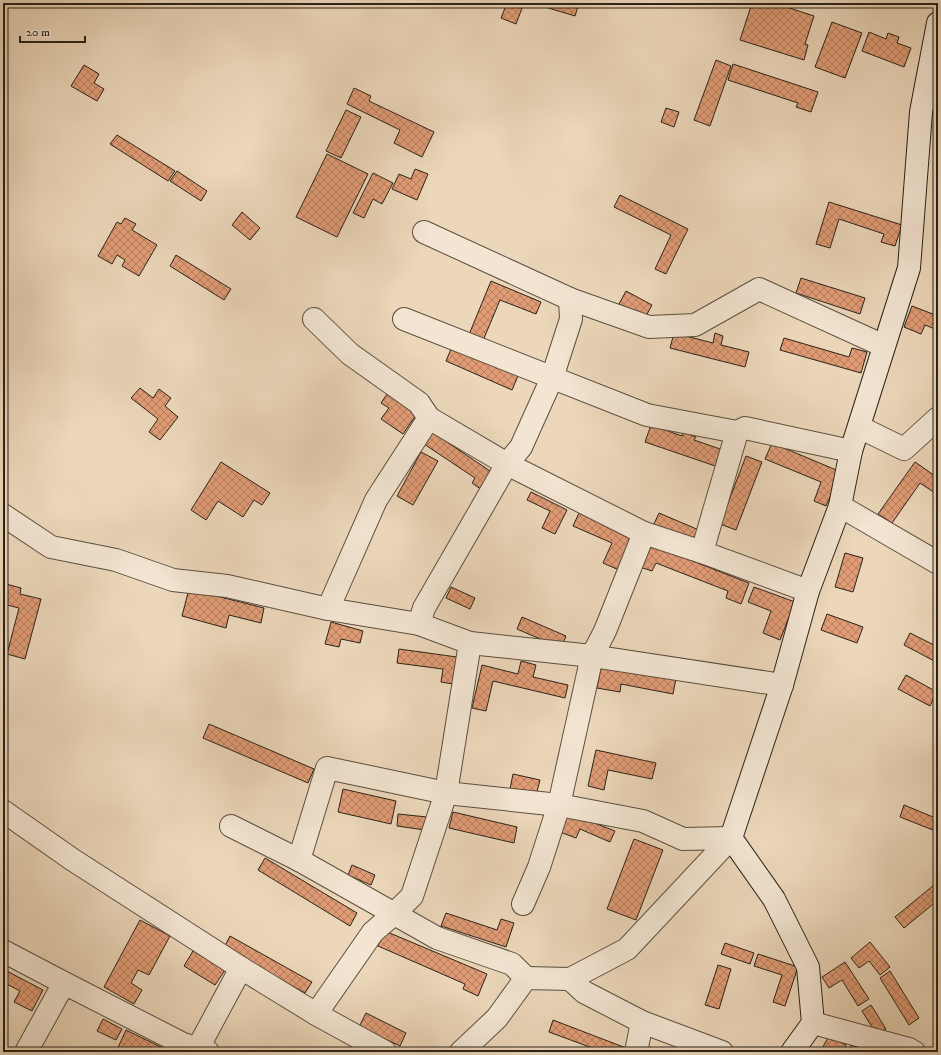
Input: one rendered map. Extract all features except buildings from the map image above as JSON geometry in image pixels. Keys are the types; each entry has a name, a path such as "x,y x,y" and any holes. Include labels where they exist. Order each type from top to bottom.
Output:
{"street":[{"path":"231,826 300,860 437,938 512,964 526,978 570,978 627,949 731,838 782,684 808,591 840,506 851,451 909,268 921,112 938,23"},
{"path":"424,232 570,299 649,327 695,325 759,289 884,346"},
{"path":"419,624 424,608 520,446 552,378 571,319 570,299"},
{"path":"314,319 350,354 419,403 429,418 508,464 644,533 702,552 808,591"},
{"path":"404,319 647,415 737,432 745,428 851,451"},
{"path":"328,609 376,500 429,418"},
{"path":"859,427 904,449 938,418"},
{"path":"702,552 737,432"},
{"path":"840,506 938,563"},
{"path":"3,515 51,547 116,560 173,580 227,586 328,609 419,624 470,642 592,656 782,684"},
{"path":"523,904 539,867 559,805 592,656 604,631 644,533"},
{"path":"316,1014 373,932 412,896 446,793 470,642"},
{"path":"300,860 327,768 446,793 559,805 643,821 684,839 731,838"},
{"path":"3,811 73,860 241,968 316,1014 385,1052"},
{"path":"731,838 774,899 808,967 813,1023 792,1052"},
{"path":"3,951 183,1044 203,1050 241,968"},
{"path":"461,1052 497,1018 526,978"},
{"path":"570,978 584,992 642,1022 722,1052"},
{"path":"26,1052 64,983"},
{"path":"636,1052 642,1022"},
{"path":"813,1023 909,1049 914,1052"}]}
